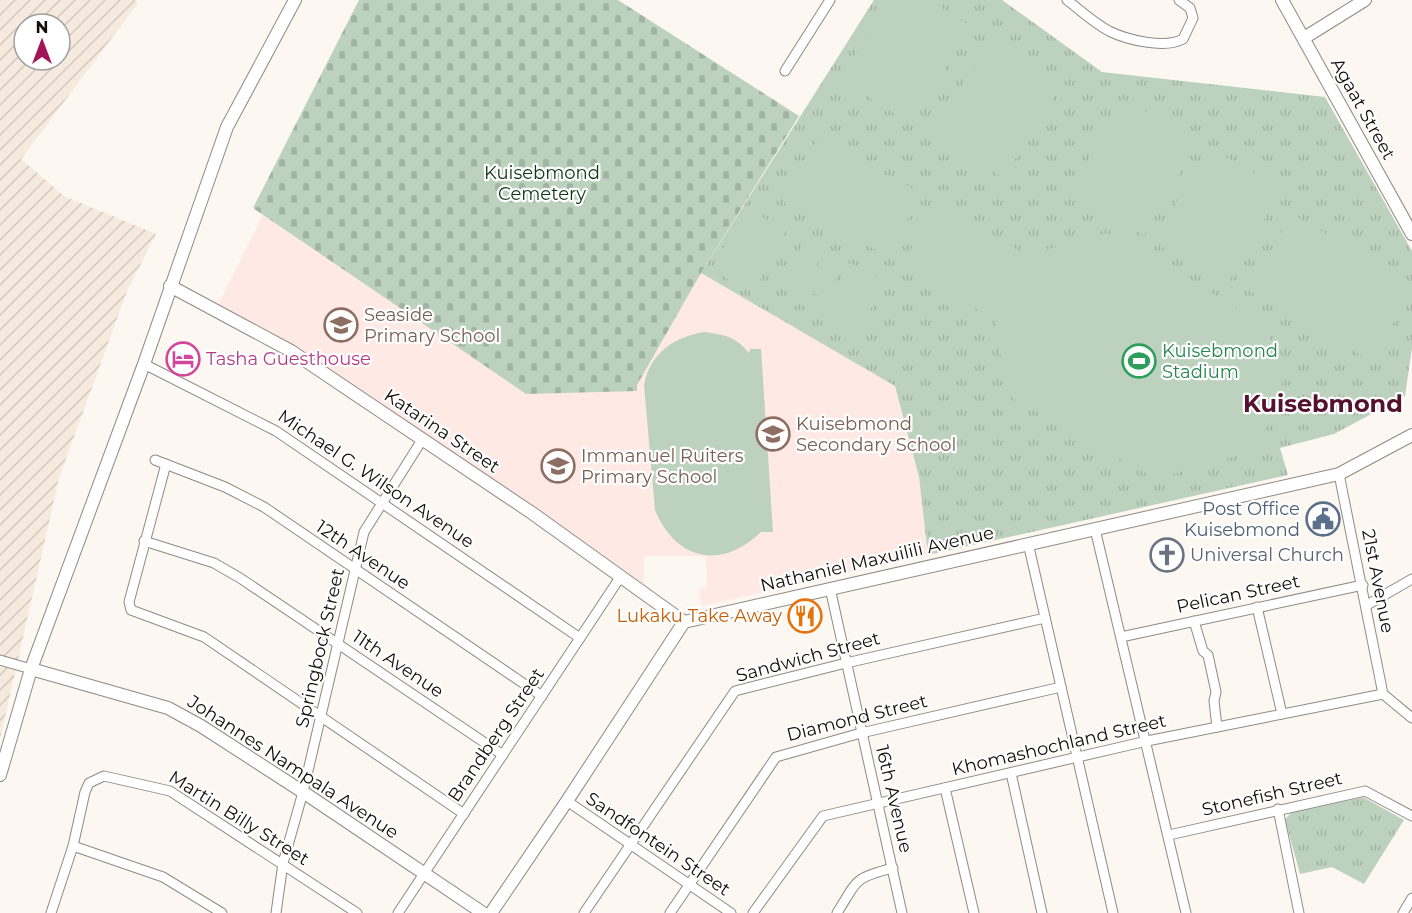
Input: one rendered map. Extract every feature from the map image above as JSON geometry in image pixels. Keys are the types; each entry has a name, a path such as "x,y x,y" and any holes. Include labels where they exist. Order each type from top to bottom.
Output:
{"street":[{"path":"0,775 31,669 144,364 227,127 295,0"},
{"path":"785,71 830,0"},
{"path":"1067,0 1109,31 1124,37 1170,43 1183,39 1193,18 1190,8 1179,0"},
{"name":"Agaat Street","path":"1282,0 1412,234"},
{"path":"1304,38 1365,0"},
{"name":"Katarina Street","path":"170,286 291,351 621,576 684,622"},
{"name":"Michael G. Wilson Avenue","path":"144,364 276,431 382,500 580,638"},
{"name":"Nathaniel Maxuilili Avenue","path":"684,622 1339,474 1412,435"},
{"name":"Springbock Street","path":"276,913 283,863 321,719 364,532 382,500 422,440"},
{"name":"12th Avenue","path":"155,460 225,487 264,507 542,696"},
{"path":"166,464 129,602 131,610 204,637 321,719 464,813"},
{"name":"21st Avenue","path":"1339,474 1383,694"},
{"path":"1095,529 1186,913"},
{"name":"11th Avenue","path":"144,541 214,563 503,755"},
{"path":"1028,543 1113,913"},
{"name":"Brandberg Street","path":"398,913 621,576"},
{"path":"1367,605 1412,579"},
{"name":"Pelican Street","path":"1121,637 1363,585"},
{"name":"16th Avenue","path":"830,588 861,733 880,803 902,913"},
{"path":"1257,607 1282,714"},
{"name":"Sandwich Street","path":"584,913 735,691 846,663 1046,618"},
{"path":"1194,621 1203,651 1208,655 1216,692 1214,701 1217,727"},
{"path":"491,913 684,622"},
{"name":"Johannes Nampala Avenue","path":"0,660 168,708 201,726 303,792 483,913"},
{"name":"Diamond Street","path":"670,913 772,760 780,754 1061,687"},
{"path":"1383,694 1412,718"},
{"name":"Khomashochland Street","path":"753,913 818,820 829,814 1147,741 1383,694"},
{"path":"1011,773 1042,913"},
{"name":"Martin Billy Street","path":"51,913 73,846 85,792 89,783 104,776 170,791 357,913"},
{"path":"945,788 974,913"},
{"name":"Stonefish Street","path":"1169,835 1365,791 1412,816"},
{"name":"Sandfontein Street","path":"567,801 731,913"},
{"path":"1278,809 1299,913"},
{"path":"73,846 163,877 222,913"},
{"path":"841,911 852,886 865,875 893,868"},
{"path":"1403,913 1412,898"}],"shaded area":[{"path":"0,0 135,0 138,3 21,159 64,196 156,234 127,291 59,478 0,739"},
{"path":"263,215 526,394 637,390 637,385 701,273 895,385 919,477 928,555 702,606 698,590 707,587 706,556 644,556 644,584 296,346 218,305"}],"green space":[{"name":"Kuisebmond Cemetery","path":"359,0 618,0 799,116 701,273 637,385 637,391 526,394 253,208"},
{"path":"874,0 1002,0 1102,72 1325,97 1412,251 1412,348 1405,396 1334,434 1280,448 1288,475 928,555 919,477 895,386 701,273"},
{"path":"890,0 929,0 972,27 911,124 840,79"},
{"path":"994,37 1064,82 1003,178 932,133"},
{"path":"1123,99 1197,141 1144,236 1069,194"},
{"path":"817,139 921,193 888,256 784,203"},
{"path":"1208,147 1282,188 1228,283 1154,242"},
{"name":"Kuisebmond Stadium","path":"935,205 1031,257 1034,253 1107,233 1266,324 1285,396 1253,451 1156,479 1009,396 995,326 997,320 901,267"},
{"path":"745,209 787,229 753,293 711,270"},
{"path":"1292,214 1412,283 1412,291 1371,361 1248,290"},
{"path":"802,245 822,255 804,288 785,278"},
{"path":"823,256 843,266 825,299 805,289"},
{"path":"850,263 885,281 860,331 825,314"},
{"path":"704,332 729,337 749,353 750,349 761,349 773,532 761,532 731,552 716,555 701,554 687,549 664,527 655,510 644,385 652,364 665,348 683,338"},
{"path":"1363,797 1404,820 1364,884 1332,867 1300,874 1285,819 1293,811"}],"place":[{"name":"Seaside Primary School","path":"341,325"},
{"name":"Tasha Guesthouse","path":"183,359"},
{"name":"Kuisebmond Stadium","path":"1139,361"},
{"name":"Kuisebmond Secondary School","path":"773,434"},
{"name":"Immanuel Ruiters Primary School","path":"558,466"},
{"name":"Post Office Kuisebmond","path":"1323,519"},
{"name":"Universal Church","path":"1167,555"},
{"name":"Lukaku Take Away","path":"805,616"}],"district":[{"name":"Kuisebmond","path":"1323,404"}]}
